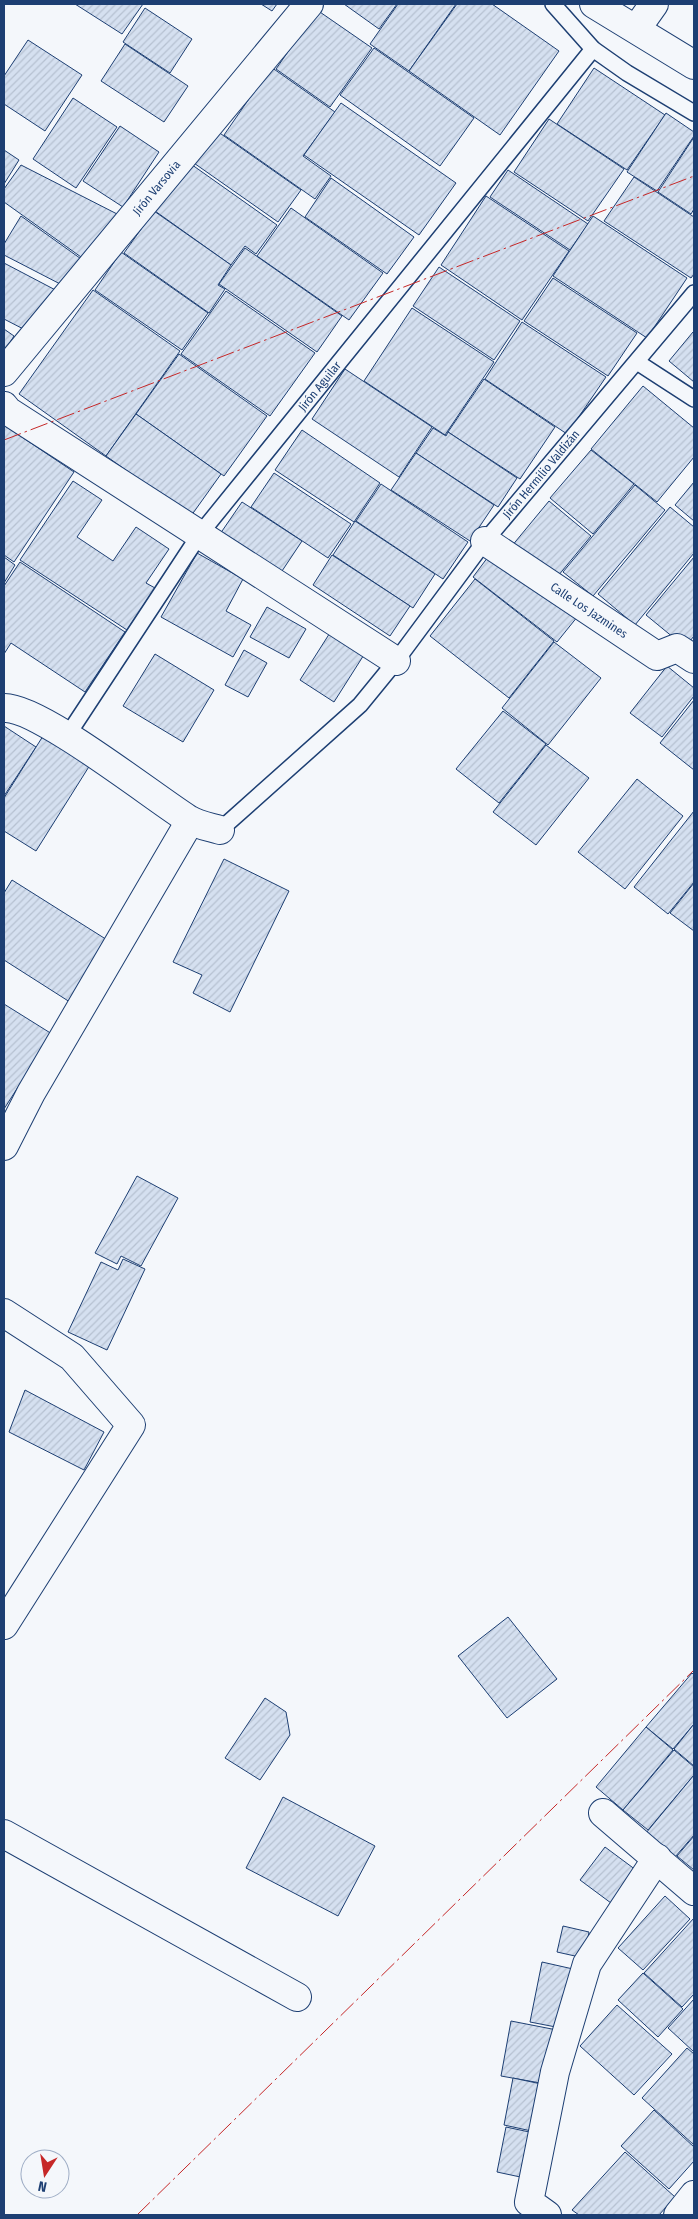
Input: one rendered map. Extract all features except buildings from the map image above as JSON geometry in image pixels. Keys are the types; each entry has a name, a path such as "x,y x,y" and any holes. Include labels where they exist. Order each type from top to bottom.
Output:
{"street":[{"name":"Jirón Varsovia","path":"4,372 309,4"},
{"path":"594,4 637,28 694,65"},
{"path":"637,28 654,4"},
{"path":"6,408 396,661"},
{"name":"Calle Los Jazmines","path":"485,541 657,656 678,648 694,659"},
{"path":"4,708 20,710 67,736 190,821 220,830"},
{"path":"4,1146 31,1093 190,821"},
{"path":"4,1313 72,1357 131,1425 4,1625"},
{"path":"604,1813 694,1891"},
{"path":"4,1834 298,1997"},
{"path":"538,2209 556,2072 587,1964 657,1858"},
{"path":"678,2215 694,2195"}],"lane":[{"path":"553,4 593,49 627,73 694,113"},
{"name":"Jirón Aguilar","path":"67,736 200,534 593,49"},
{"name":"Jirón Hermilio Valdizán","path":"220,830 360,706 396,661 485,541 694,293"},
{"path":"637,362 694,399"}],"power":[{"path":"4,440 694,176"},
{"path":"137,2215 694,1670"}]}
